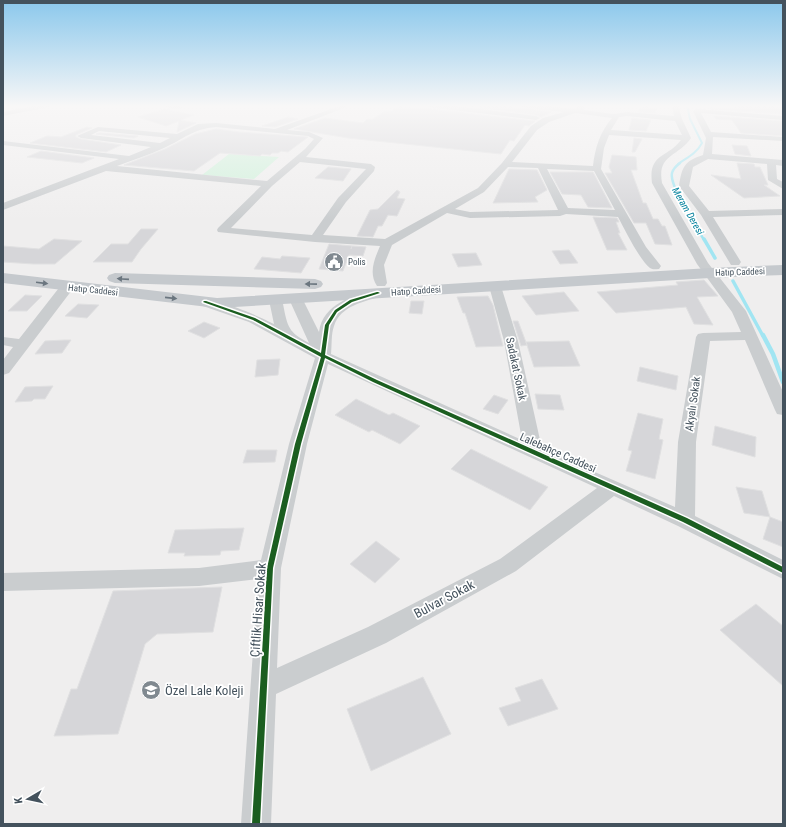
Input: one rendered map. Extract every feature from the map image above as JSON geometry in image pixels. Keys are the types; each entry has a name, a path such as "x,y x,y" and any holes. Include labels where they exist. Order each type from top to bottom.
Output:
{"main road":[{"name":"Hatıp Caddesi","path":"3,267 126,279 270,284 343,284 380,288 495,286 706,268 735,262 783,259"},
{"name":"Hatıp Caddesi","path":"3,278 67,287 198,301 296,299 380,288 655,266 783,270"},
{"path":"198,301 208,300 221,295 225,290 220,285 206,282"},
{"path":"270,284 296,299"}],"street":[{"path":"6,144 30,148 130,158"},
{"path":"30,148 42,144"},
{"path":"140,144 162,146"},
{"path":"3,207 166,144"},
{"path":"313,144 222,230 315,239 387,243 481,190 506,164 522,144"},
{"path":"602,144 598,154 597,169 641,248 655,266"},
{"path":"684,144 683,146 664,156 656,166 655,174 657,183 706,268 739,311 783,410"},
{"path":"707,156 709,144"},
{"path":"735,262 706,214 684,186 687,167 694,161 707,156 783,163"},
{"path":"298,159 370,166 371,169 342,200 315,239"},
{"path":"771,162 773,180 783,186"},
{"path":"506,164 597,169"},
{"path":"541,166 564,211"},
{"path":"105,168 269,184"},
{"path":"446,210 470,215 560,213 564,211 623,214"},
{"path":"706,214 783,212"},
{"path":"380,288 378,265 387,243"},
{"name":"Sadakat Sokak","path":"495,286 511,341 534,453"},
{"path":"3,370 67,287"},
{"name":"Çiftlik Hisar Sokak","path":"256,824 270,568 298,444 323,356 327,325 336,311 351,301 380,288"},
{"path":"296,299 323,356"},
{"path":"276,300 279,317 284,332 288,336"},
{"name":"Lalebahçe Caddesi","path":"198,301 254,319 323,356 611,488 685,520 783,570"},
{"name":"Akyalı Sokak","path":"685,520 687,442 703,338 751,336"},
{"path":"3,341 22,344"},
{"name":"Bulvar Sokak","path":"264,687 377,635 508,566 611,488"},
{"path":"3,582 199,577 270,568"}],"green space":[{"path":"229,154 279,157 254,179 202,175"}],"building":[{"path":"35,144 112,144 121,145 106,152"},
{"path":"176,144 299,144 288,152 281,151 270,155 262,154 260,156 220,153 194,171 124,165"},
{"path":"401,144 508,144 501,154"},
{"path":"633,144 640,144 635,152 632,152"},
{"path":"732,145 747,146 751,156 735,154"},
{"path":"41,151 94,158 82,163 27,157"},
{"path":"612,155 636,157 637,170 631,170 643,203 646,203 653,219 658,219 662,226 665,226 672,245 655,244 646,223 634,223 605,173 612,173 609,167"},
{"path":"737,163 754,164 755,167 760,167 768,185 764,185 780,196 744,198 711,175 741,179"},
{"path":"328,167 351,169 343,181 315,178"},
{"path":"509,169 537,170 547,190 535,197 538,202 493,203"},
{"path":"550,172 593,172 612,208 588,207 581,195 562,194"},
{"path":"397,190 400,192 397,198 405,199 397,216 388,215 382,226 378,226 373,237 357,236 370,210 378,209"},
{"path":"593,217 617,218 619,222 616,222 620,233 618,233 627,250 607,250"},
{"path":"141,229 158,229 132,262 93,262 111,244 128,244"},
{"path":"54,239 82,241 55,264 3,262 3,246 39,249"},
{"name":"Polis","path":"329,244 366,247 363,256 349,255 343,271 319,269"},
{"path":"569,250 578,263 560,264 552,251"},
{"path":"476,253 482,265 458,267 452,254"},
{"path":"282,256 310,258 301,273 254,269 262,257 280,259"},
{"path":"704,280 718,296 697,297 713,325 694,324 686,307 616,313 597,292 678,285 676,282"},
{"path":"564,292 579,311 536,315 522,296"},
{"path":"25,295 42,296 27,311 8,311"},
{"path":"488,296 493,305 503,346 476,347 465,313 463,313 457,297"},
{"path":"411,301 424,301 422,314 409,313"},
{"path":"78,304 99,305 87,318 65,316"},
{"path":"513,321 518,321 527,345 521,346"},
{"path":"204,322 220,328 204,338 188,331"},
{"path":"71,340 62,353 35,354 45,341"},
{"path":"569,341 580,366 534,367 526,342"},
{"path":"280,359 278,375 255,377 257,360"},
{"path":"640,367 678,376 676,390 637,381"},
{"path":"53,386 45,399 15,402 25,387"},
{"path":"535,394 560,395 564,410 538,409"},
{"path":"494,395 508,400 498,414 483,409"},
{"path":"356,399 389,415 393,413 420,426 400,444 372,430 369,432 335,415"},
{"path":"638,413 663,419 659,439 663,440 655,479 626,471 632,451 628,450"},
{"path":"715,426 756,437 755,457 712,445"},
{"path":"471,449 548,487 530,510 451,469"},
{"path":"247,450 277,450 275,462 243,463"},
{"path":"736,487 762,491 770,517 744,513"},
{"path":"770,517 783,522 783,547 763,539"},
{"path":"244,528 239,550 221,551 220,555 184,556 185,553 168,553 175,530"},
{"path":"376,541 400,559 375,583 350,564"},
{"path":"222,587 213,632 157,634 145,644 118,734 54,736 71,689 77,689 113,591"},
{"path":"756,604 783,626 783,686 720,630"},
{"path":"423,677 451,734 371,771 347,709"},
{"path":"542,679 558,709 508,726 499,708 521,701 515,688"}],"waterway":[{"name":"Meram Deresi","path":"678,164 694,153 702,144"},
{"name":"Meram Deresi","path":"680,163 673,170 672,179 690,217 704,240"},
{"name":"Meram Deresi","path":"704,239 715,258"},
{"name":"Meram Deresi","path":"733,281 763,336"},
{"name":"Meram Deresi","path":"763,335 773,354 783,382"}],"cycle path":[{"path":"256,824 270,568 298,444 323,356 327,325 336,311 351,301 378,293"},
{"path":"205,302 254,319 323,356 375,381 685,520 783,570"}],"place":[{"name":"Polis","path":"334,262"},
{"name":"Özel Lale Koleji","path":"151,690"}]}
